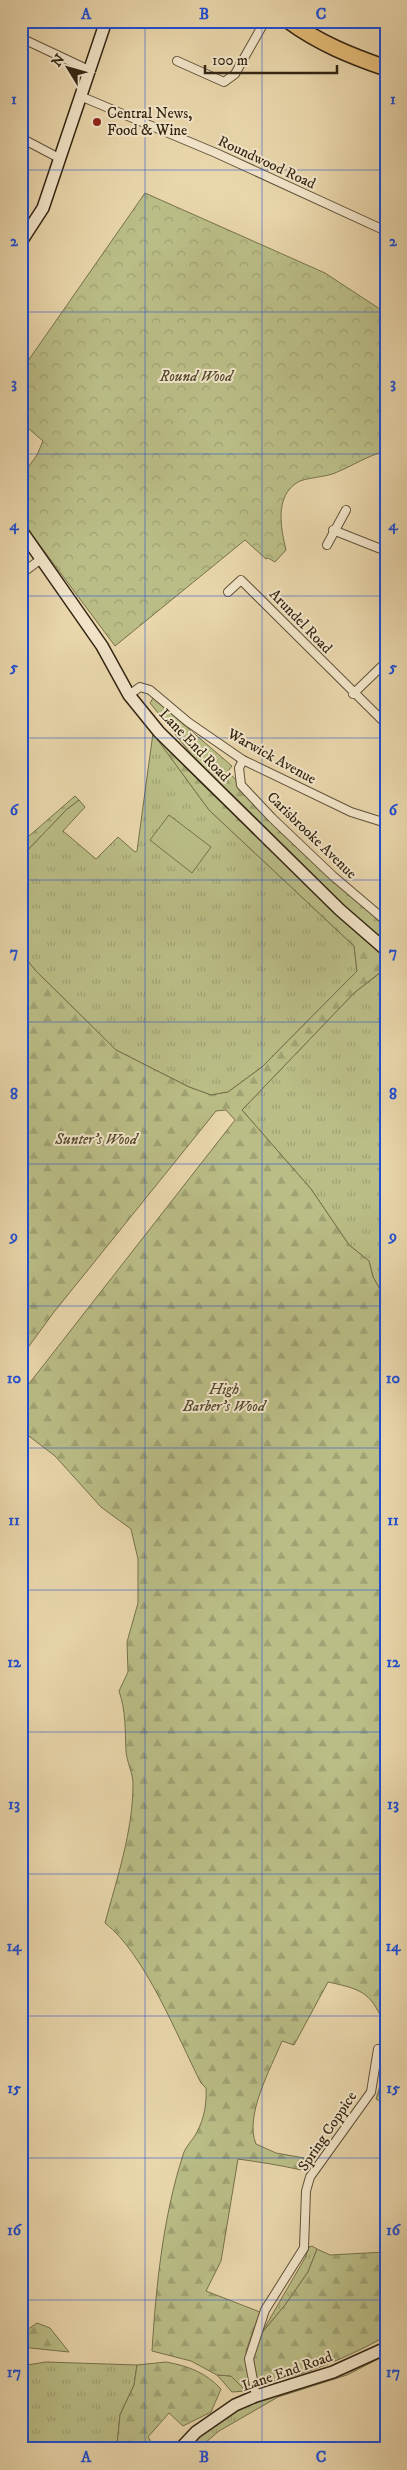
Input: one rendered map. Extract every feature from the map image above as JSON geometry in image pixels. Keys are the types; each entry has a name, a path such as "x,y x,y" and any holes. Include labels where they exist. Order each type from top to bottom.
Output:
{"highway":[{"path":"289,21 311,37 337,50 386,68"}],"street":[{"path":"21,242 43,208 106,21"},
{"path":"177,61 224,82 235,74 265,21"},
{"path":"21,38 89,70"},
{"name":"Roundwood Road","path":"80,96 216,153 386,231"},
{"path":"21,138 59,158"},
{"path":"327,545 346,510"},
{"name":"Lane End Road","path":"21,530 102,646 129,695 159,732 340,910 386,950"},
{"path":"334,530 386,551"},
{"path":"21,574 41,559"},
{"name":"Arundel Road","path":"228,592 241,580 353,694 386,724"},
{"path":"353,694 386,662"},
{"name":"Warwick Avenue","path":"129,695 140,687 150,690 188,722 243,760 351,812 386,823"},
{"name":"Carisbrooke Avenue","path":"243,760 239,768 241,785 272,818 333,876 386,921"},
{"name":"Spring Coppice","path":"256,2396 249,2359 265,2310 304,2248 306,2191 310,2177 371,2092 378,2049"},
{"name":"Lane End Road","path":"180,2449 196,2432 235,2406 256,2396 333,2372 386,2348"}],"green space":[{"name":"Round Wood","path":"145,193 325,273 386,313 386,451 335,473 298,482 290,488 282,504 281,523 286,550 275,562 268,558 266,559 245,540 115,646 21,520 21,477 37,455 43,441 21,422 21,371"},
{"path":"153,698 232,766 228,771 284,832 323,871 386,925 386,946 217,786 150,703"},
{"path":"153,733 209,810 354,946 357,971 262,1067 228,1092 211,1095 189,1087 116,1050 36,971 21,953 21,857 67,809 79,800 85,807 63,831 96,859 118,837 135,852 137,851"},
{"name":"High Barber's Wood","path":"159,734 181,763 203,785 386,959 386,972 383,970 354,993 242,1110 311,1189 349,1245 369,1261 373,1277 386,1300 386,2028 376,2007 365,1995 351,1988 328,1982 294,2045 282,2041 260,2092 253,2120 253,2133 256,2144 276,2153 304,2158 301,2170 238,2159 221,2261 206,2291 260,2312 246,2351 250,2381 246,2391 231,2376 217,2375 191,2361 152,2351 158,2277 165,2227 184,2152 201,2122 206,2088 201,2083 147,1975 134,1954 105,1923 124,1854 132,1802 133,1780 127,1755 124,1713 119,1691 128,1672 127,1642 138,1603 138,1559 131,1529 101,1507 55,1456 21,1430 21,1394 235,1120 226,1110 216,1111 54,1312 21,1357 21,953 36,971 116,1050 189,1087 211,1095 228,1092 262,1067 357,971 354,946 209,810 157,739"},
{"path":"75,796 79,800 67,809 21,857 21,843"},
{"path":"169,815 211,847 192,873 150,840"},
{"path":"384,970 386,972 386,1300 373,1277 369,1261 349,1245 311,1189 242,1110 354,993"},
{"path":"386,2066 386,2104 376,2099"},
{"path":"312,2246 317,2249 308,2272 285,2305 261,2334 305,2258 309,2247"},
{"path":"317,2249 330,2255 386,2252 386,2336 324,2366 272,2381 258,2382 252,2361 261,2334 285,2305 308,2272"},
{"path":"37,2323 50,2328 69,2352 21,2347 21,2334"},
{"path":"386,2349 386,2355 347,2375 278,2397 219,2431 198,2449 182,2449 205,2431 253,2402 306,2379"},
{"path":"46,2362 137,2365 134,2385 120,2415 115,2449 21,2449 21,2366"},
{"path":"166,2362 196,2371 221,2389 211,2412 183,2426 169,2413 148,2437 156,2449 115,2449 120,2415 134,2385 137,2365"},
{"path":"217,2375 231,2376 246,2391 232,2392"}],"place":[{"name":"Central News, Food & Wine","path":"97,122"}],"park label":[{"name":"Sunter's Wood","path":"96,1139"}]}
